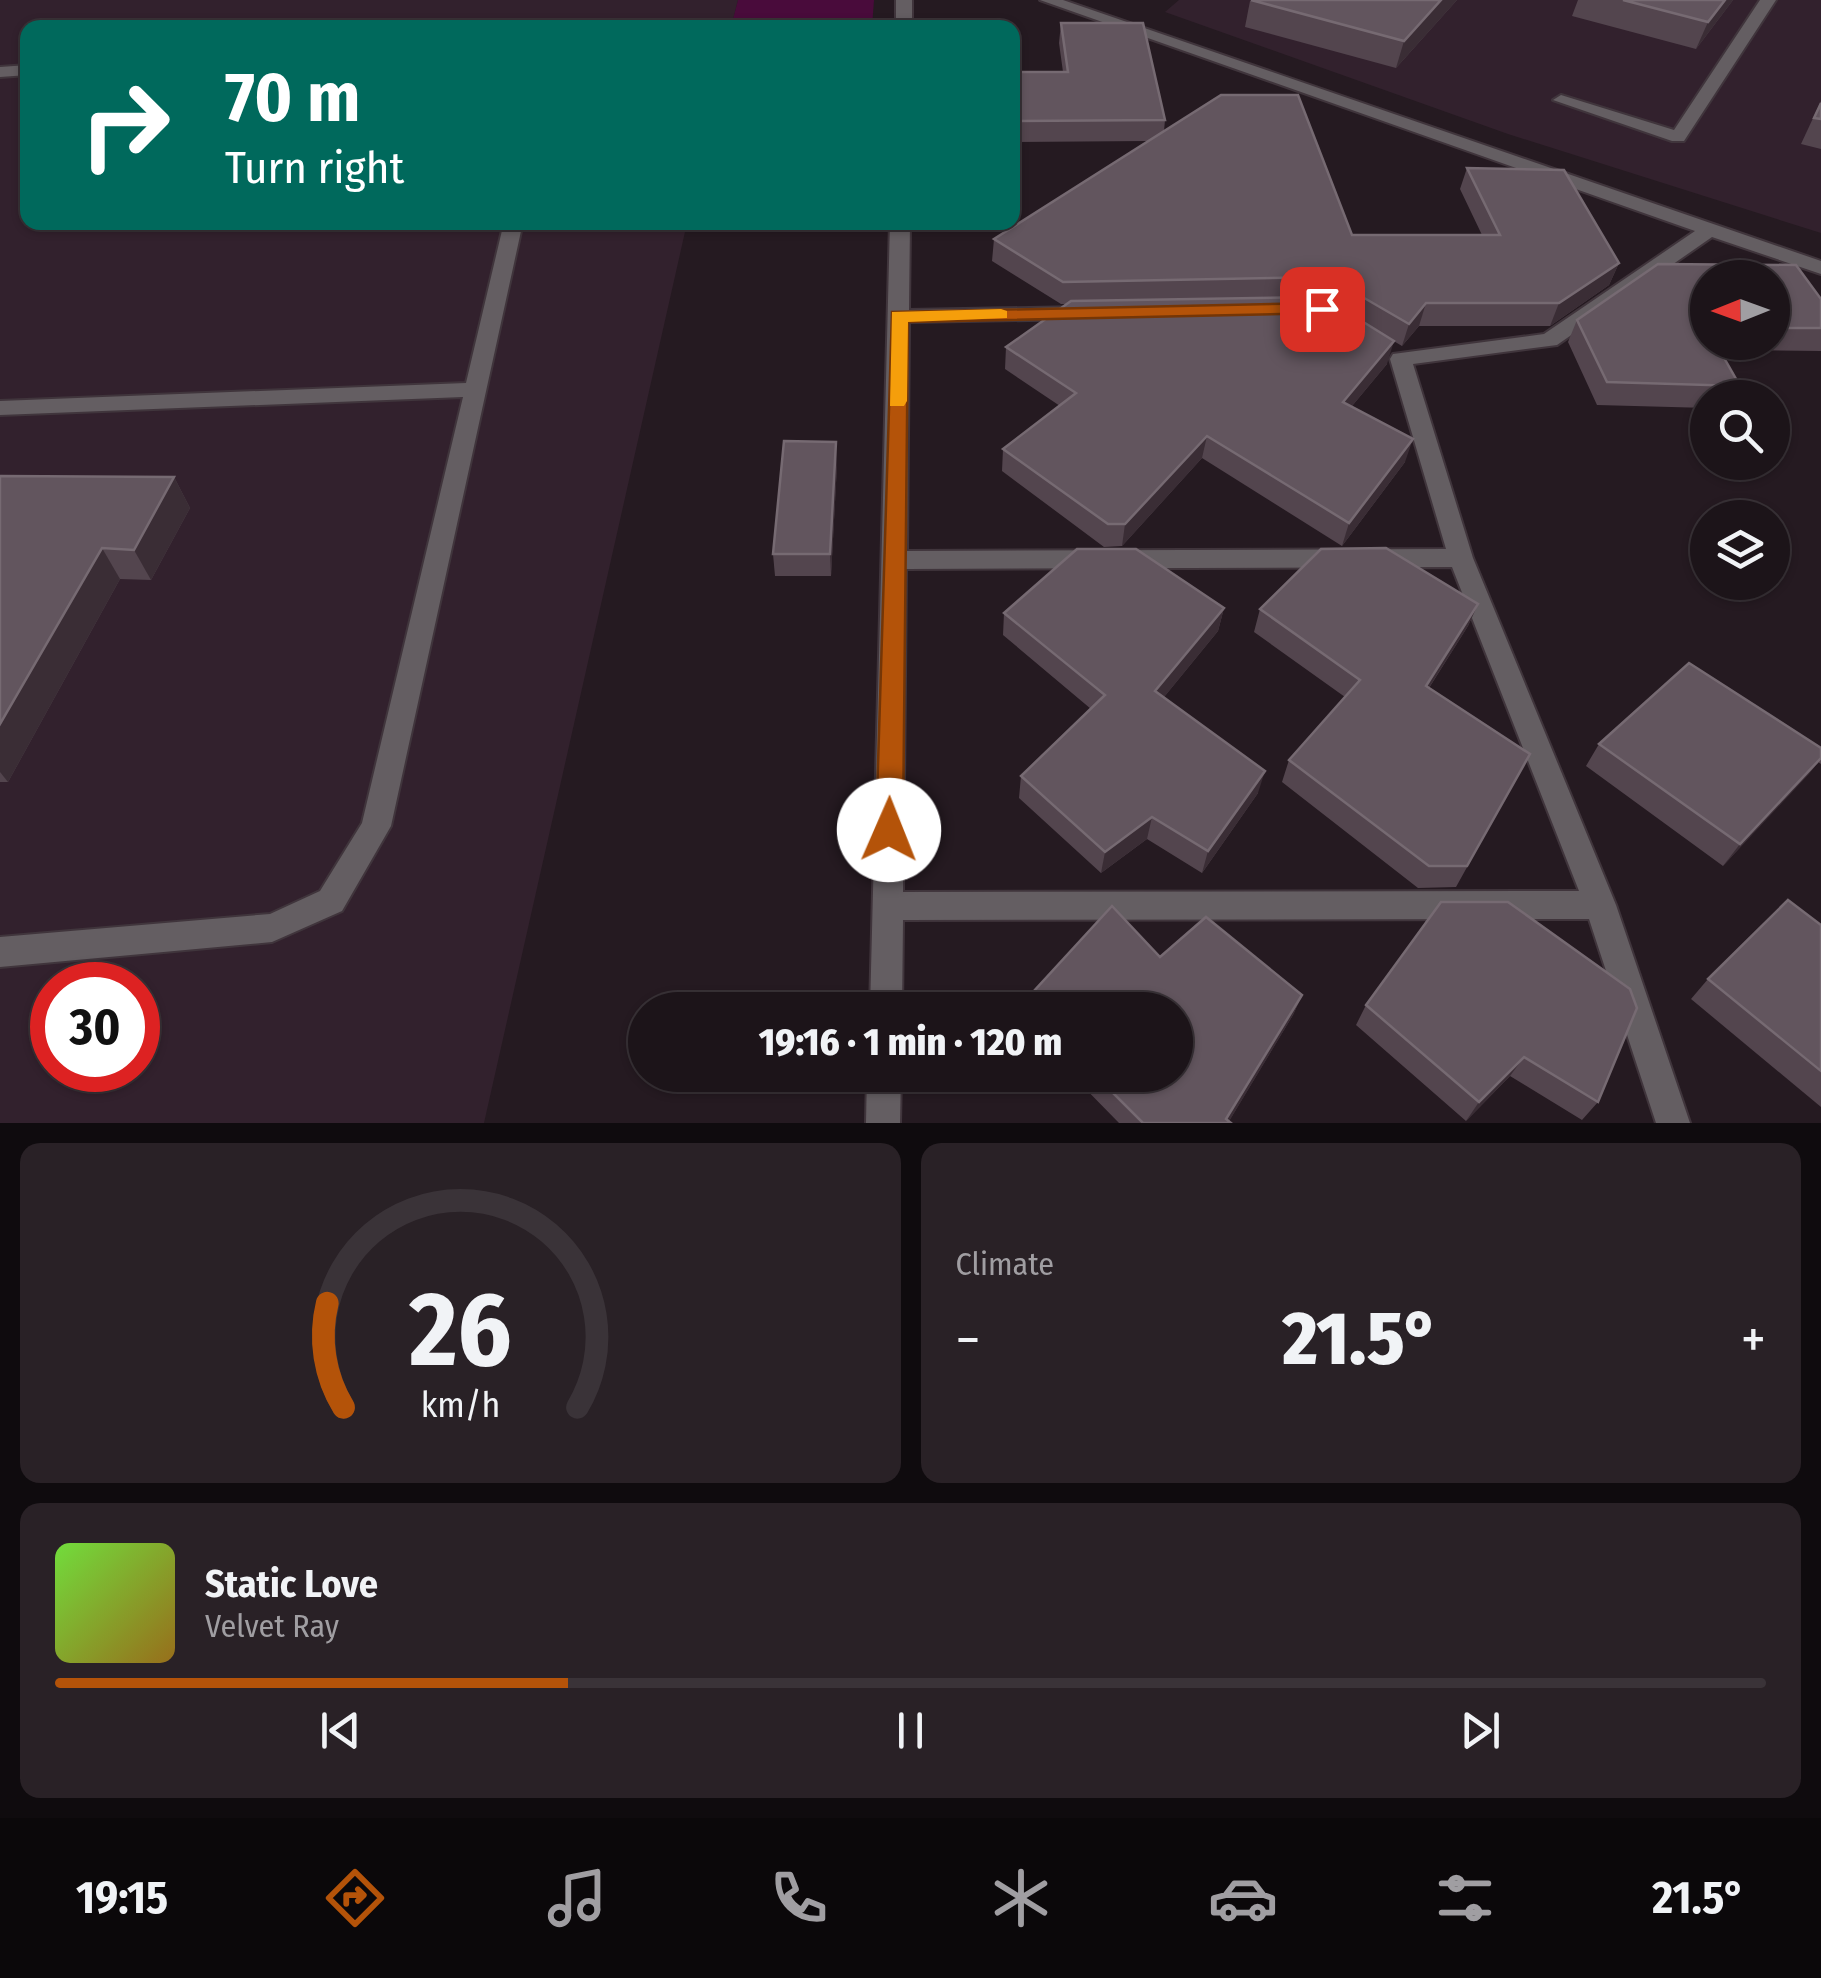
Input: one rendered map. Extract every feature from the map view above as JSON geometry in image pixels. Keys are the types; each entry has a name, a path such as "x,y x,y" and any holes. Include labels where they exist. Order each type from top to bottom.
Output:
{"street":[{"path":"1048,0 1821,268"},
{"path":"1561,100 1678,136 1768,0"},
{"path":"0,952 272,928 331,901 376,826 512,230"},
{"path":"886,992 900,230"},
{"path":"1673,1123 1600,905 1460,558 1393,354 1550,340 1710,230"},
{"path":"898,316 1110,312"},
{"path":"0,408 476,390"},
{"path":"893,560 1460,558"},
{"path":"888,906 1600,905"},
{"path":"883,1123 884,1092"}],"shaded area":[{"path":"0,0 738,0 733,20 20,20 20,230 685,230 484,1123 0,1123"},
{"path":"738,0 874,0 873,20 733,20"},
{"path":"1179,0 1821,0 1821,233 1508,134 1165,12"}],"building":[{"path":"1251,0 1441,0 1404,41"},
{"path":"1623,0 1725,0 1708,22"},
{"path":"1061,23 1143,23 1165,120 1020,121 1020,72 1068,72"},
{"path":"1221,95 1298,95 1352,235 1500,235 1467,168 1564,170 1619,263 1559,303 1426,303 1409,324 1328,277 1063,282 994,239 1008,230 1020,230 1020,223"},
{"path":"1658,264 1690,264 1690,360 1725,360 1737,380 1690,380 1690,384 1607,382 1577,320"},
{"path":"1790,265 1796,265 1821,299 1821,328 1790,328"},
{"path":"1323,297 1394,341 1343,402 1413,439 1349,523 1207,436 1125,524 1108,524 1003,449 1076,393 1006,347 1071,301"},
{"path":"784,441 836,442 830,554 773,554"},
{"path":"0,476 174,477 134,550 102,548 0,724"},
{"path":"1386,548 1478,604 1426,686 1530,754 1467,866 1429,866 1289,760 1360,680 1260,609 1321,549"},
{"path":"1077,549 1136,549 1224,608 1155,691 1265,771 1208,851 1152,817 1105,852 1021,776 1105,695 1004,613"},
{"path":"1689,663 1821,748 1821,758 1740,844 1599,744"},
{"path":"1788,900 1821,925 1821,1071 1708,979"},
{"path":"1441,902 1508,902 1630,989 1637,1008 1598,1102 1524,1057 1479,1102 1366,1005"},
{"path":"1112,906 1160,957 1206,917 1302,995 1226,1119 1231,1123 1143,1123 1112,1092 1193,1092 1193,992 1033,992"}],"slow traffic":[{"path":"897,401 898,316 1001,315"}],"route":[{"path":"889,830 898,316 1322,309"}]}
